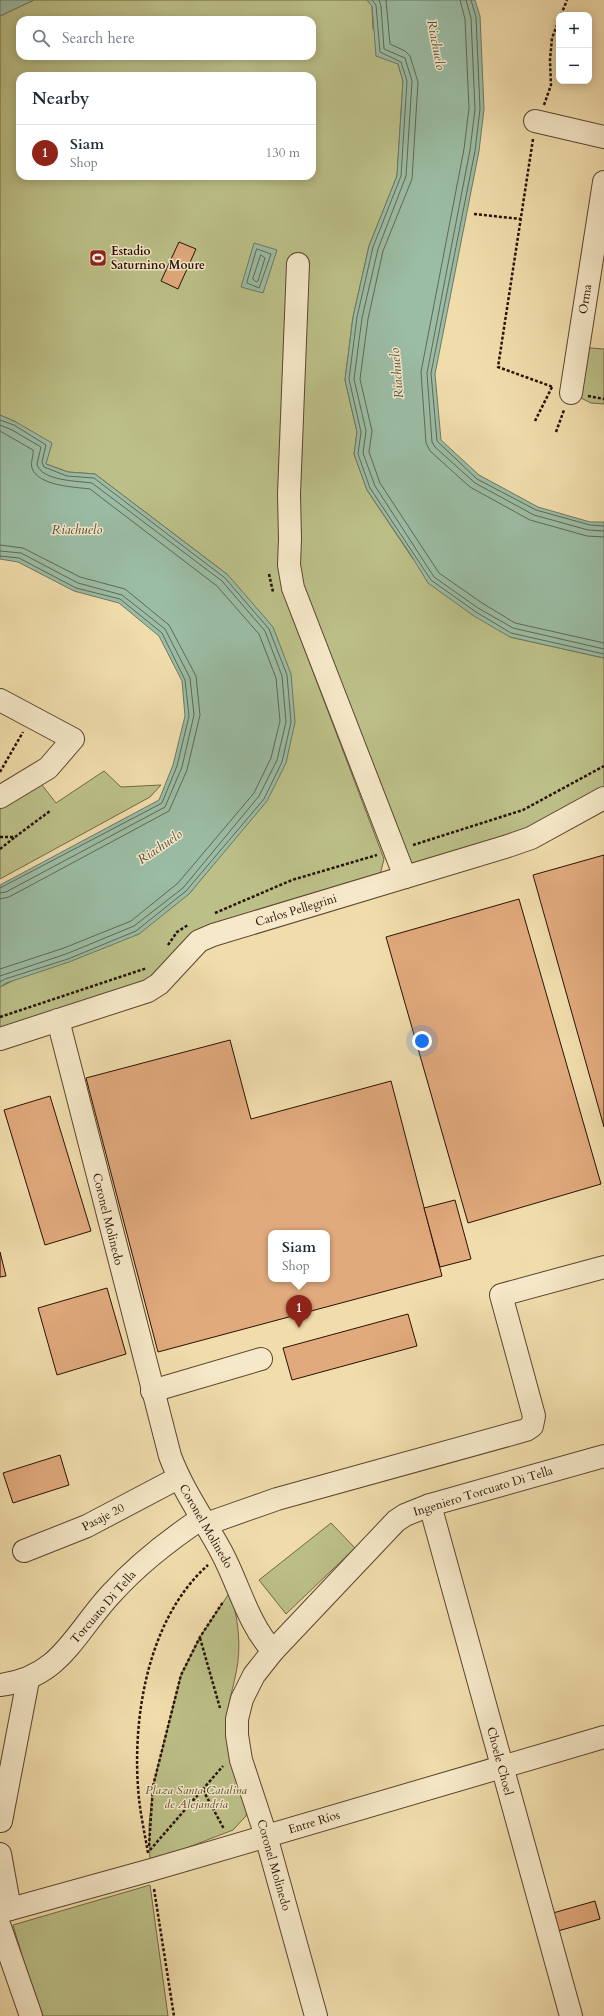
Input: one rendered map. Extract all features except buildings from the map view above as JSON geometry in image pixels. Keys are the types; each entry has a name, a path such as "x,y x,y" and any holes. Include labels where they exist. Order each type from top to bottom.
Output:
{"street":[{"path":"535,121 604,137"},
{"name":"Orma","path":"561,390 604,182"},
{"path":"298,264 289,460 288,565 293,588 405,877"},
{"path":"0,700 73,739 48,768 0,797"},
{"name":"Carlos Pellegrini","path":"0,1039 148,991 159,984 199,941 213,934 531,838 604,798"},
{"name":"Coronel Molinedo","path":"58,1020 152,1391 170,1456 178,1478 204,1521 237,1582 256,1628 263,1640 273,1651 254,1675 242,1699 237,1719 239,1749 266,1836 316,2016"},
{"name":"Torcuato Di Tella","path":"0,1686 28,1680 42,1673 54,1662 96,1611 136,1569 175,1536 204,1521 277,1499 526,1430 532,1426 534,1416 501,1296 604,1267"},
{"path":"152,1391 261,1359"},
{"name":"Ingeniero Torcuato Di Tella","path":"273,1651 396,1521 405,1515 430,1505 604,1456"},
{"name":"Pasaje 20","path":"24,1551 87,1526 178,1478"},
{"name":"Choele Choel","path":"430,1505 571,2016"},
{"path":"0,1823 28,1680"},
{"name":"Entre Ríos","path":"3,1916 150,1861 232,1846 604,1737"},
{"path":"0,1854 3,1916 31,2016"}],"path":[{"path":"562,12 567,0"},
{"path":"556,28 552,38 550,60 552,85 541,116 535,121 498,367 561,390"},
{"path":"474,214 520,219"},
{"path":"535,421 561,390"},
{"path":"556,432 561,390"},
{"path":"0,772 32,716"},
{"path":"0,849 15,836 50,811"},
{"path":"0,837 15,836"},
{"path":"174,2016 139,1798 137,1738 144,1690 153,1650 167,1619 184,1592 202,1571 222,1553"},
{"path":"150,1861 153,1786 167,1725 181,1675 200,1637 237,1582"},
{"path":"200,1637 220,1711"},
{"path":"150,1861 203,1790 239,1749"},
{"path":"203,1790 232,1846"}],"green space":[{"path":"34,0 367,0 372,6 373,29 398,64 403,81 397,176 369,246 353,317 345,380 357,432 354,454 367,490 413,559 510,637 604,658 604,789 523,832 417,867 403,855 287,603 384,859 379,879 230,923 155,980 0,1035 0,987 189,894 226,848 228,575 95,474 68,472 46,464 16,422 0,415 0,16"},
{"path":"578,347 604,349 604,404 591,403 571,393"},
{"path":"104,771 121,787 161,785 150,797 0,879 0,803 38,780 56,803"},
{"path":"331,1523 355,1548 286,1614 259,1580"},
{"name":"Plaza Santa Catalina de Alejandría","path":"230,1592 237,1621 239,1652 227,1712 226,1728 230,1753 247,1806 246,1816 233,1830 150,1862 149,1825 153,1786 181,1675 200,1637"},
{"path":"150,1885 168,2016 40,2016 13,1925"}],"water":[{"path":"0,0 34,0 0,16"},
{"name":"Riachuelo","path":"367,0 475,0 480,16 484,109 479,151 435,374 441,440 479,475 538,507 590,522 604,522 604,658 510,637 474,616 428,583 367,490 354,454 357,432 345,380 353,317 369,246 397,176 403,81 398,64 376,56 372,6"},
{"path":"254,243 277,250 263,293 241,287"},
{"name":"Riachuelo","path":"0,415 16,422 52,443 46,464 68,472 95,474 228,575 273,627 291,674 295,722 286,763 267,801 189,894 139,934 69,962 6,983 0,987 0,885 159,800 173,765 185,716 182,681 159,636 119,603 74,591 18,562 0,559"}],"place":[{"name":"Estadio Saturnino Moure","path":"98,258"},
{"name":"Siam","path":"299,1328"}]}
